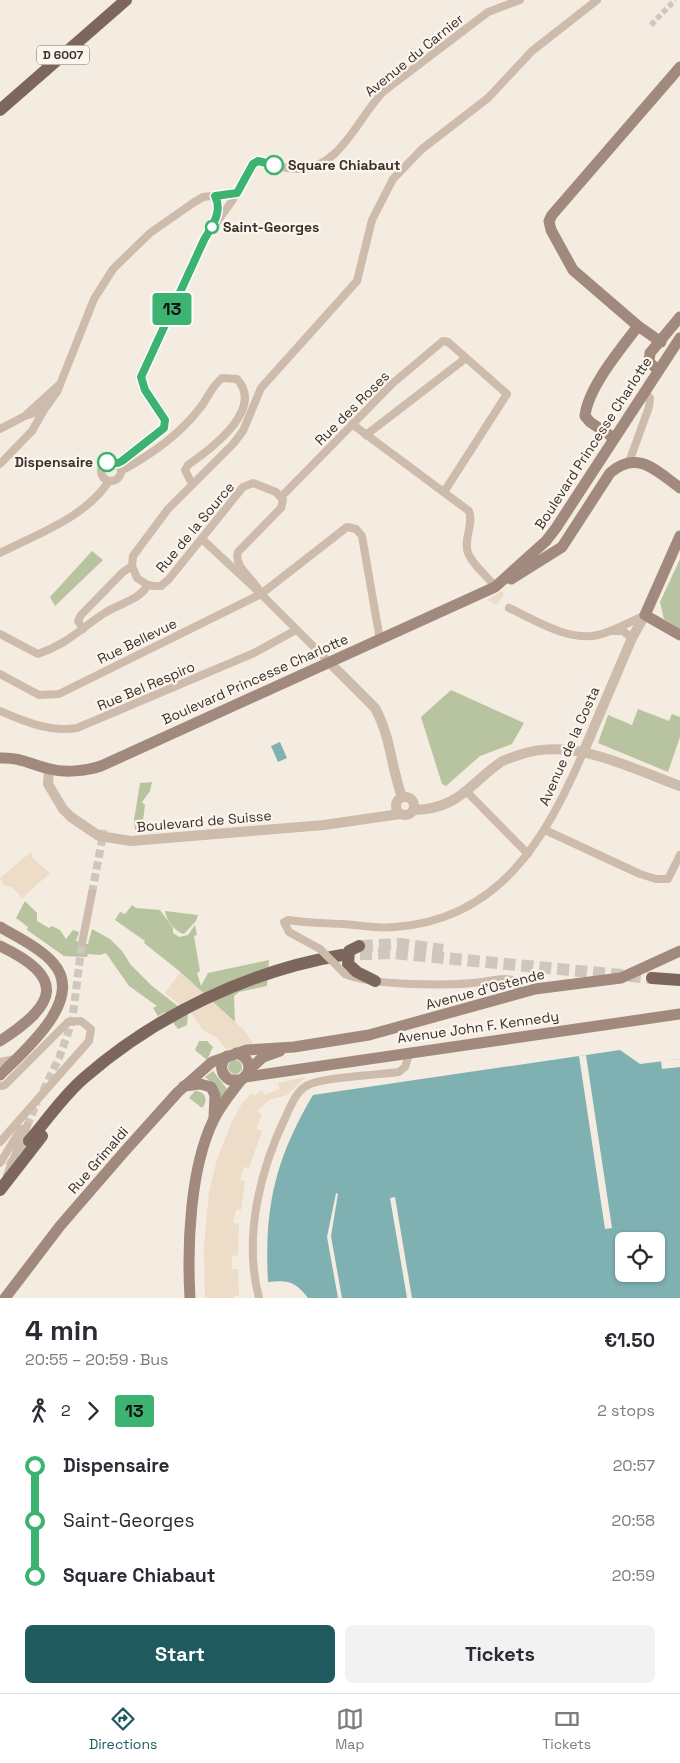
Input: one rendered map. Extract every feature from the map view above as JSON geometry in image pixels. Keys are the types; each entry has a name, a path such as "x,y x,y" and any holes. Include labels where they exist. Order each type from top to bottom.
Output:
{"main road":[{"name":"D 6007","path":"0,110 126,0"},
{"path":"661,342 638,326 573,270 551,230 549,221 552,214 680,67"},
{"path":"658,370 652,366 649,357 680,317"},
{"path":"614,438 590,422 585,416 586,404 614,358 638,326"},
{"name":"Boulevard Princesse Charlotte","path":"500,584 546,541 680,338"},
{"path":"546,541 547,549 559,549 610,473 620,464 629,462 650,466 680,488"},
{"name":"Avenue de la Costa","path":"645,615 680,536"},
{"name":"Boulevard Princesse Charlotte","path":"5,759 24,760 49,769 72,770 101,766 516,577 559,549"},
{"path":"645,615 680,635"},
{"path":"0,764 5,759"},
{"path":"0,1075 58,1009 63,982 56,966 47,957 1,926"},
{"path":"0,1040 34,1014 43,1003 47,991 44,977 39,970 1,946"},
{"path":"359,946 349,951 348,964 357,972 375,981"},
{"name":"Avenue d'Ostende","path":"232,1055 258,1049 294,1047 386,1031 514,994 553,986 621,978 680,951"},
{"path":"29,1141 72,1090 106,1062 157,1026 210,997 285,968 342,955"},
{"path":"652,978 680,980"},
{"name":"Avenue John F. Kennedy","path":"247,1071 281,1070 680,1014"},
{"name":"Avenue d'Ostende","path":"247,1071 269,1055 294,1047"},
{"path":"232,1055 247,1071 230,1080 223,1073 222,1062 232,1055"},
{"name":"Rue Grimaldi","path":"5,1298 60,1226 183,1087 212,1062 232,1055"},
{"path":"0,1190 60,1113 106,1062"},
{"path":"213,1121 247,1071"},
{"path":"183,1087 200,1084 211,1087 215,1096 213,1121 200,1163 191,1210 189,1246 190,1298"}],"street":[{"name":"Avenue du Carnier","path":"237,193 248,171 258,161 298,169 310,168 330,160 371,104 384,91 488,12 520,0"},
{"path":"0,634 38,654 60,646 109,610 139,597 148,585 138,578 132,566 133,556 168,509 218,461 243,431 262,388 357,280 372,220 393,179 422,149 488,98 532,51 597,0"},
{"path":"0,464 18,447 35,426 57,392 94,299 113,269 150,233 203,197 237,193"},
{"path":"118,463 164,428 165,420 145,390 141,377 204,240 237,193"},
{"path":"215,196 218,206 215,222"},
{"name":"Rue des Roses","path":"261,594 258,585 237,563 236,558 238,552 281,508 283,504 278,495 393,383 443,341 448,342 466,358"},
{"path":"366,435 466,358 507,394 444,492"},
{"path":"0,553 75,514 103,490 109,481 117,479 121,471 175,433 200,408 213,385 222,378 237,379 244,386 246,402 234,425 210,450 185,470 192,484"},
{"path":"25,416 60,384"},
{"path":"629,462 649,408 650,398 644,392"},
{"path":"0,429 25,416 44,410"},
{"path":"25,416 33,418 35,426"},
{"path":"352,424 469,511 471,517 467,542 468,553 500,584"},
{"path":"210,450 218,461"},
{"path":"109,481 102,475 102,466 111,461 118,463"},
{"path":"118,463 121,471"},
{"name":"Rue de la Source","path":"148,585 161,586 202,540 243,487 254,483 278,495"},
{"name":"Rue Bellevue","path":"0,674 40,695 59,694 261,594 344,528 350,527 362,536 380,640"},
{"path":"202,540 261,594 375,708 389,742 402,797"},
{"path":"83,630 78,621 81,615 123,572 132,566"},
{"path":"509,608 575,635 597,635 611,631 645,615"},
{"name":"Avenue de la Costa","path":"514,994 518,992 519,984 507,979 455,985 375,981 357,978 345,974 320,948 289,932 284,922 288,920 388,928 409,926 452,914 486,894 512,874 545,830 562,801 632,638 645,615"},
{"name":"Rue Bel Respiro","path":"0,711 34,725 66,730 77,728 254,653 296,630"},
{"path":"611,631 623,631 632,638"},
{"path":"402,797 396,805 400,814 406,815 413,810 442,806 467,792 502,761 527,752 546,748 597,756 680,786"},
{"name":"Boulevard de Suisse","path":"49,769 48,784 64,809 90,831 99,836 117,839 147,841 184,838 324,825 400,814"},
{"path":"467,792 528,854"},
{"path":"402,797 412,800 413,810"},
{"path":"545,830 640,874 656,879 668,879 680,855"},
{"path":"82,943 92,893"},
{"path":"0,1086 5,1085 68,1022 81,1021 91,1028 89,1041 0,1142"},
{"path":"258,1298 254,1254 258,1198 273,1145 300,1092 314,1083 399,1072 405,1067 410,1052"},
{"path":"0,1062 15,1059"},
{"path":"0,1163 25,1126 0,1190"}],"green space":[{"path":"92,551 103,560 55,606 50,597"},
{"path":"680,559 680,629 664,619 660,602"},
{"path":"451,690 524,723 512,744 480,756 446,786 442,784 421,717"},
{"path":"638,709 669,721 672,714 680,717 680,737 668,772 598,743 608,715 632,725"},
{"path":"152,782 150,791 142,802 145,805 143,821 148,831 135,830 134,820 140,783"},
{"path":"25,901 37,913 37,921 49,928 52,926 60,930 66,939 73,930 79,932 76,941 88,944 92,929 110,939 122,951 131,965 152,986 188,1014 187,1025 178,1029 165,1012 158,1016 153,1008 157,1006 129,986 106,953 100,955 88,954 87,957 64,956 27,930 28,927 16,918"},
{"path":"132,905 136,908 160,910 173,928 173,933 179,937 188,935 195,925 197,935 194,936 200,971 197,973 201,986 208,973 269,960 267,986 239,992 234,996 235,1022 178,970 144,943 145,941 115,920 120,912 125,914"},
{"path":"165,911 198,915 196,921 184,934 177,931 172,925"},
{"path":"199,1041 207,1041 213,1047 207,1060 195,1050"},
{"path":"235,1060 240,1062 242,1067 240,1072 235,1074 230,1072 228,1067 230,1062"},
{"path":"213,1071 227,1089 221,1101 212,1083 205,1077"},
{"path":"195,1091 205,1096 202,1108 189,1098"}],"shaded area":[{"path":"502,591 504,594 497,605 487,600"},
{"path":"31,852 33,859 50,873 22,898 12,887 3,885 0,878"},
{"path":"180,973 244,1030 254,1045 226,1049 216,1037 203,1030 192,1014 165,993"},
{"path":"306,1077 287,1095 269,1100 257,1111 262,1114 256,1129 262,1131 249,1168 244,1167 240,1180 245,1181 241,1210 236,1210 233,1223 239,1224 238,1255 232,1256 232,1269 238,1269 239,1296 234,1296 234,1298 205,1298 204,1246 209,1193 217,1159 231,1124 241,1105 252,1093 254,1096 262,1090 264,1095 280,1089 278,1083"}],"water":[{"path":"280,742 287,758 278,762 271,746"},
{"path":"620,1050 640,1064 680,1059 680,1298 308,1298 299,1288 291,1283 281,1281 268,1282 267,1255 270,1207 281,1163 300,1118 313,1095"}],"pier":[{"path":"586,1055 612,1228 605,1229 579,1056"},
{"path":"680,1059 680,1067 662,1069 661,1061"},
{"path":"336,1193 338,1194 331,1236 342,1298 338,1298 327,1237"},
{"path":"395,1197 412,1298 407,1298 390,1198"}],"tunnel":[{"path":"651,25 675,0"},
{"path":"92,893 104,830"},
{"path":"43,1091 59,1058 72,1022 82,943"},
{"path":"361,946 400,944 443,950"},
{"path":"342,955 392,953 652,978"},
{"path":"27,1126 37,1102"},
{"path":"10,1167 29,1141"}],"bus line":[{"name":"13","path":"107,462 114,461 118,463 122,461 155,437 164,428 165,420 141,383 141,377 204,240 215,222 218,210 215,196 237,193 253,164 258,161 274,165"}],"place":[{"name":"Square Chiabaut","path":"274,165"},
{"name":"Saint-Georges","path":"212,227"},
{"name":"Dispensaire","path":"107,462"}]}
